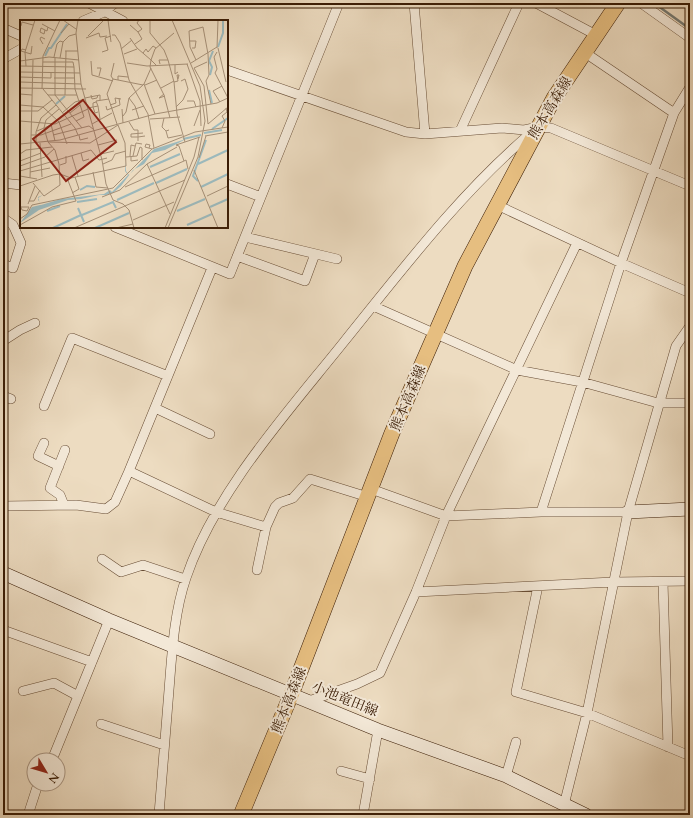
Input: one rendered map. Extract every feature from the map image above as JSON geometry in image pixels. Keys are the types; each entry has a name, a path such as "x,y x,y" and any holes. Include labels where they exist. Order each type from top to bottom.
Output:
{"main road":[{"name":"熊本高森線","path":"241,815 292,695 392,433 465,266 538,127 584,52 618,3"},
{"path":"628,512 690,509"},
{"name":"小池竜田線","path":"3,573 109,620 378,730 506,776 567,809 586,815"}],"street":[{"path":"89,3 121,20"},
{"path":"85,20 104,12 115,3"},
{"path":"117,228 212,268 230,274 339,3"},
{"path":"414,3 425,134"},
{"path":"460,131 519,3"},
{"path":"536,3 596,35"},
{"path":"641,3 690,38"},
{"path":"3,28 20,36"},
{"path":"3,59 20,50"},
{"path":"584,52 674,113"},
{"path":"228,70 406,132 425,134 505,128 524,130 538,127 551,128 690,186"},
{"path":"541,512 621,263 674,113 690,87"},
{"path":"159,815 172,646 185,579 199,545 216,512 253,457 433,232 509,152 538,127"},
{"path":"3,183 20,185"},
{"path":"228,184 261,197"},
{"path":"497,205 577,243 690,293"},
{"path":"3,218 12,225 21,243 13,268 3,264"},
{"path":"245,237 337,259"},
{"path":"309,701 357,684 380,673 416,592 446,516 577,243"},
{"path":"237,256 305,281 315,254"},
{"path":"3,506 64,505 106,509 115,502 212,268"},
{"path":"373,306 517,370 582,382 658,403 690,403"},
{"path":"3,338 6,339 35,323"},
{"path":"567,809 628,512 658,403 676,346 690,326"},
{"path":"44,406 72,338 168,376"},
{"path":"155,408 210,434"},
{"path":"44,443 38,456 59,466"},
{"path":"64,505 60,495 50,488 65,450"},
{"path":"129,471 216,512 266,527"},
{"path":"257,570 266,527 275,507 279,503 293,498 310,479 370,493 446,516 541,512 628,512"},
{"path":"102,559 121,572 143,566 185,579"},
{"path":"416,592 613,582 690,581"},
{"path":"663,582 668,747"},
{"path":"538,586 516,692 587,713 690,756"},
{"path":"55,752 109,620"},
{"path":"3,630 92,662"},
{"path":"23,691 54,683 78,696"},
{"path":"101,724 164,745"},
{"path":"363,815 378,730"},
{"path":"506,776 516,742"},
{"path":"341,771 370,779"},
{"path":"28,815 35,792"}],"waterway":[{"path":"654,3 690,29"}]}
